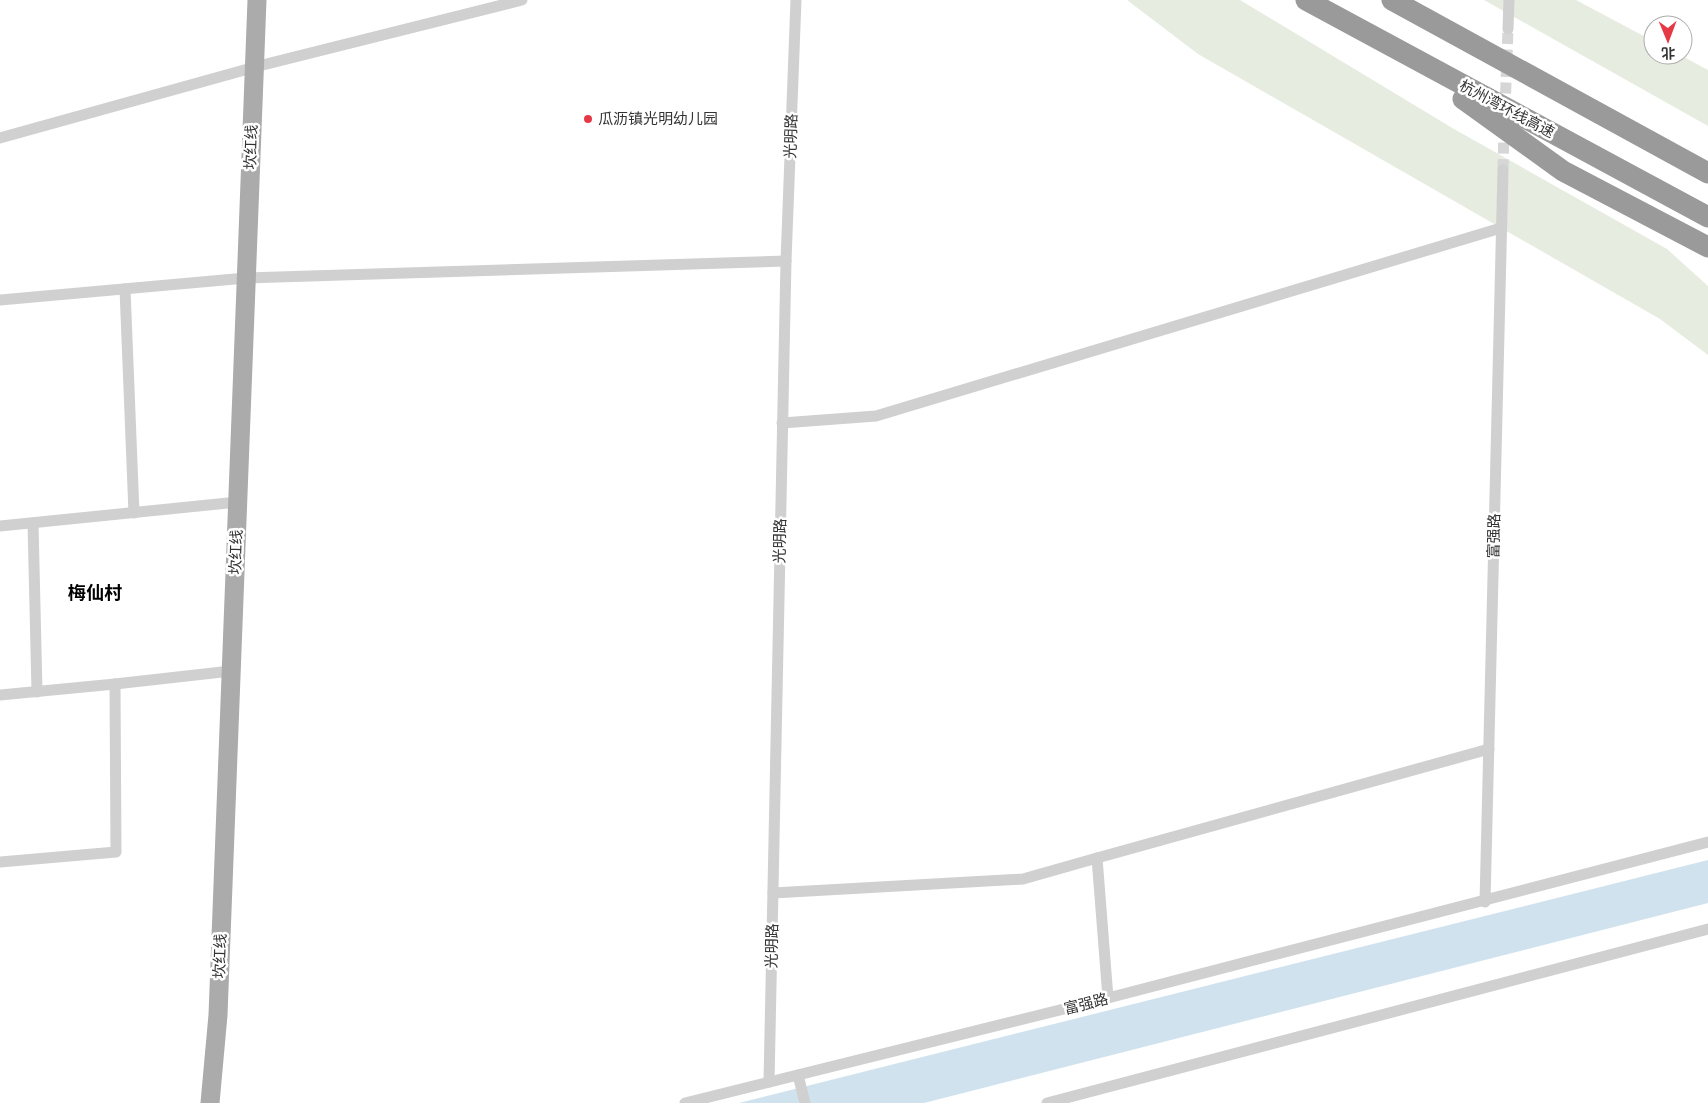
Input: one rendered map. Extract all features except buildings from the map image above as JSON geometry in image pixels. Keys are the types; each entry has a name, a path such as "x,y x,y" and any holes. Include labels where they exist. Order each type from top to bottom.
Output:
{"highway":[{"name":"杭州湾环线高速","path":"1306,0 1708,217"},
{"path":"1392,0 1708,173"},
{"path":"1396,50 1563,171 1708,247"}],"main road":[{"name":"坎红线","path":"210,1103 218,1015 257,0"}],"street":[{"path":"0,138 255,67 522,0"},
{"name":"光明路","path":"769,1082 786,261 796,0"},
{"path":"1508,29 1509,0"},
{"name":"富强路","path":"1485,902 1503,170"},
{"path":"782,423 876,416 1501,228"},
{"path":"0,300 246,278 786,261"},
{"path":"125,289 134,513"},
{"path":"0,526 238,502"},
{"path":"33,523 37,692"},
{"path":"0,695 231,671"},
{"path":"0,862 116,852 115,684"},
{"path":"773,893 1023,878 1489,749"},
{"name":"富强路","path":"685,1103 769,1082 799,1079 1485,902 1708,842"},
{"path":"1097,858 1108,998"},
{"path":"1047,1103 1708,929"},
{"path":"799,1079 805,1103"}],"shaded area":[{"path":"1127,0 1240,0 1454,129 1667,249 1708,286 1708,355 1660,319 1198,54"},
{"path":"1484,0 1576,0 1643,36 1643,65 1693,65 1693,62 1708,70 1708,126"}],"water":[{"path":"1708,860 1708,903 924,1103 739,1103"}],"tunnel":[{"path":"1505,110 1508,29"},
{"path":"1503,170 1504,126"}],"place":[{"name":"瓜沥镇光明幼儿园","path":"588,119"}],"district":[{"name":"梅仙村","path":"95,593"}]}
